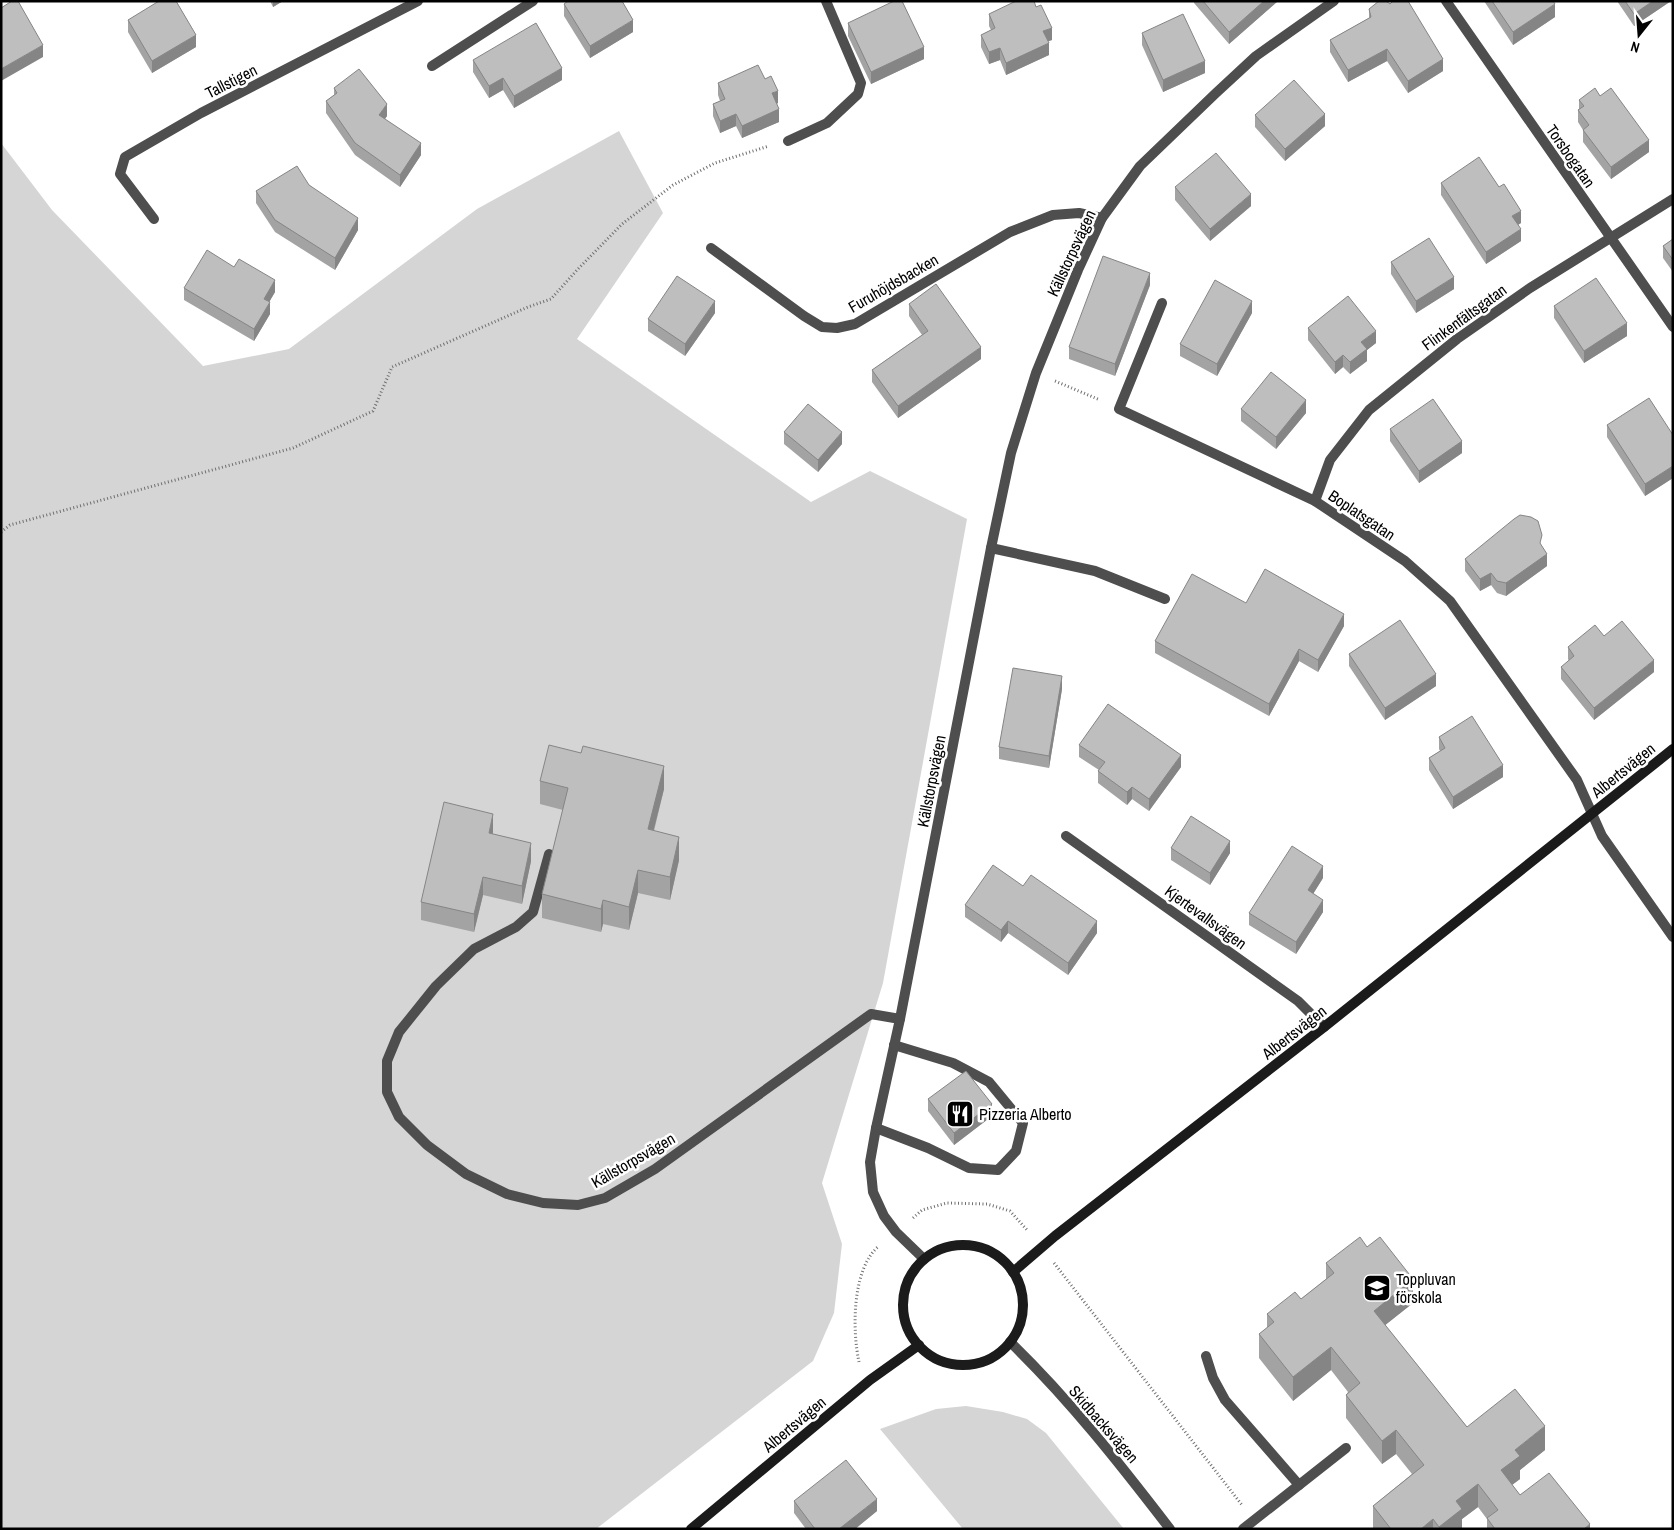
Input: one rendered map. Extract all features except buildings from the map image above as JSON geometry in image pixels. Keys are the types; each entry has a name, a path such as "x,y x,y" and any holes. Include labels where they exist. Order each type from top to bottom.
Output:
{"street":[{"name":"Tallstigen","path":"154,219 120,174 125,157 201,113 418,1"},
{"path":"432,66 533,1"},
{"path":"788,141 827,123 858,94 861,83 826,1"},
{"name":"Källstorpsvägen","path":"924,1259 896,1232 884,1216 873,1192 870,1162 900,1019 992,548 1012,453 1036,372 1078,270 1102,218 1140,166 1256,56 1334,1"},
{"name":"Torsbogatan","path":"1446,1 1673,327"},
{"name":"Flinkenfältsgatan","path":"1315,501 1330,460 1368,410 1457,339 1530,288 1673,200"},
{"name":"Furuhöjdsbacken","path":"711,248 804,316 822,327 837,328 855,324 1010,232 1053,215 1079,213 1102,218"},
{"path":"1119,409 1162,303"},
{"name":"Boplatsgatan","path":"1119,409 1315,501 1405,561 1450,601 1577,780 1592,814"},
{"path":"992,548 1095,571 1164,600"},
{"name":"Albertsvägen","path":"1013,1272 1042,1247 1324,1027 1673,749"},
{"name":"Albertsvägen","path":"1592,814 1602,836 1673,937"},
{"name":"Kjertevallsvägen","path":"1066,836 1298,1001 1324,1027"},
{"name":"Källstorpsvägen","path":"549,854 532,912 516,927 474,949 436,986 398,1032 386,1061 387,1092 399,1117 427,1145 466,1174 507,1194 543,1203 578,1205 605,1198 655,1169 870,1014 900,1019"},
{"path":"876,1128 928,1148 969,1168 998,1170 1016,1151 1023,1123 989,1082 953,1063 894,1045"},
{"path":"962,1244 972,1245 991,1251 1013,1272 1023,1295 1021,1320 1017,1332 1010,1342 993,1357 965,1364 948,1363 937,1359 919,1345 906,1323 903,1305 908,1279 918,1264 924,1259 942,1248 962,1244"},
{"name":"Skidbacksvägen","path":"1010,1342 1030,1361 1115,1458 1170,1529"},
{"name":"Albertsvägen","path":"691,1529 870,1380 919,1345"},
{"path":"1206,1356 1212,1378 1225,1400 1299,1485"},
{"path":"1243,1529 1346,1448"}],"path":[{"path":"1,532 10,526 293,448 373,411 392,367 528,307 551,299 622,224 673,185 715,163 788,141"},
{"path":"1036,372 1119,409"},
{"path":"870,1380 859,1362 855,1343 855,1315 860,1280 871,1252 922,1210 947,1203 987,1204 1010,1211 1042,1247 1254,1520"}],"shaded area":[{"path":"619,131 663,213 577,339 811,502 870,471 967,519 883,983 822,1183 842,1244 834,1313 813,1361 596,1529 1,1529 1,143 52,210 203,366 289,349 477,209"},
{"path":"966,1406 1003,1412 1027,1419 1046,1433 1124,1529 963,1529 880,1429 936,1409"}],"place":[{"name":"Pizzeria Alberto","path":"960,1114"},
{"name":"Toppluvan förskola","path":"1377,1288"}]}
